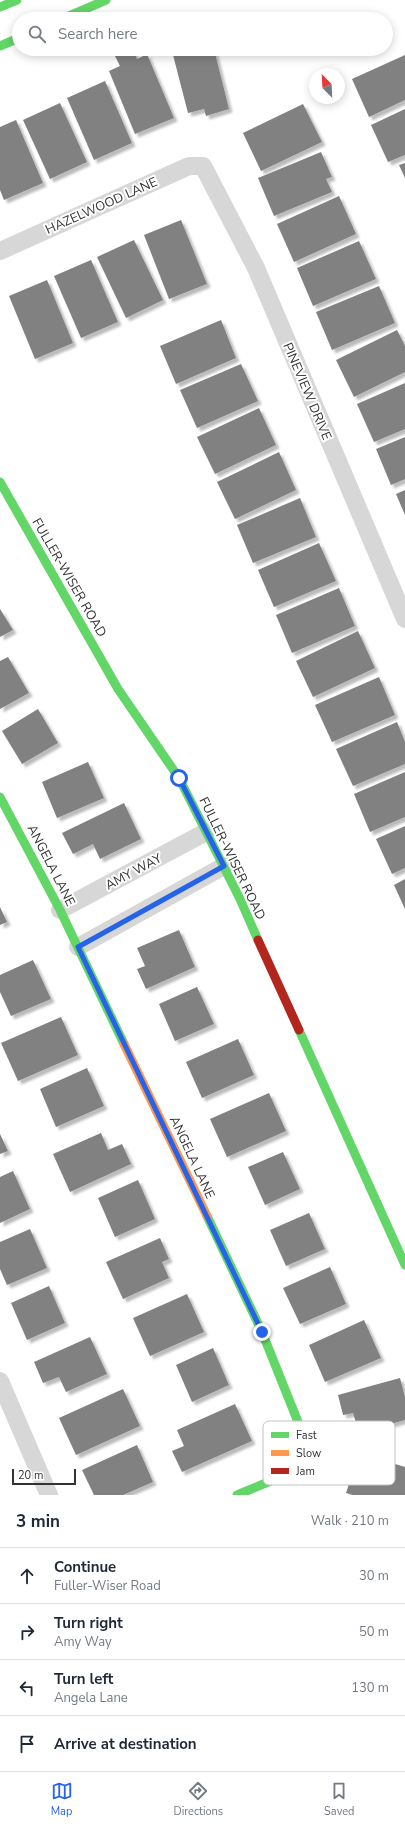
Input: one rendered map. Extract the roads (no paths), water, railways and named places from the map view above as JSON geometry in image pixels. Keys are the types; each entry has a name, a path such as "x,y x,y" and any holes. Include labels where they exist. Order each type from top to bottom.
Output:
{"street":[{"path":"0,7 17,0"},
{"path":"78,12 106,0"},
{"path":"0,46 12,41"},
{"name":"HAZELWOOD LANE","path":"0,251 189,166 203,166"},
{"name":"PINEVIEW DRIVE","path":"203,166 256,268 405,619"},
{"name":"FULLER-WISER ROAD","path":"0,482 118,689 179,778 240,899 405,1265"},
{"name":"ANGELA LANE","path":"3,807 60,910 78,947 262,1332 298,1421"},
{"name":"AMY WAY","path":"60,910 206,832"},
{"path":"78,947 224,866"},
{"path":"0,1382 49,1495"},
{"name":"ANGELA LANE","path":"237,1495 263,1484"}]}
